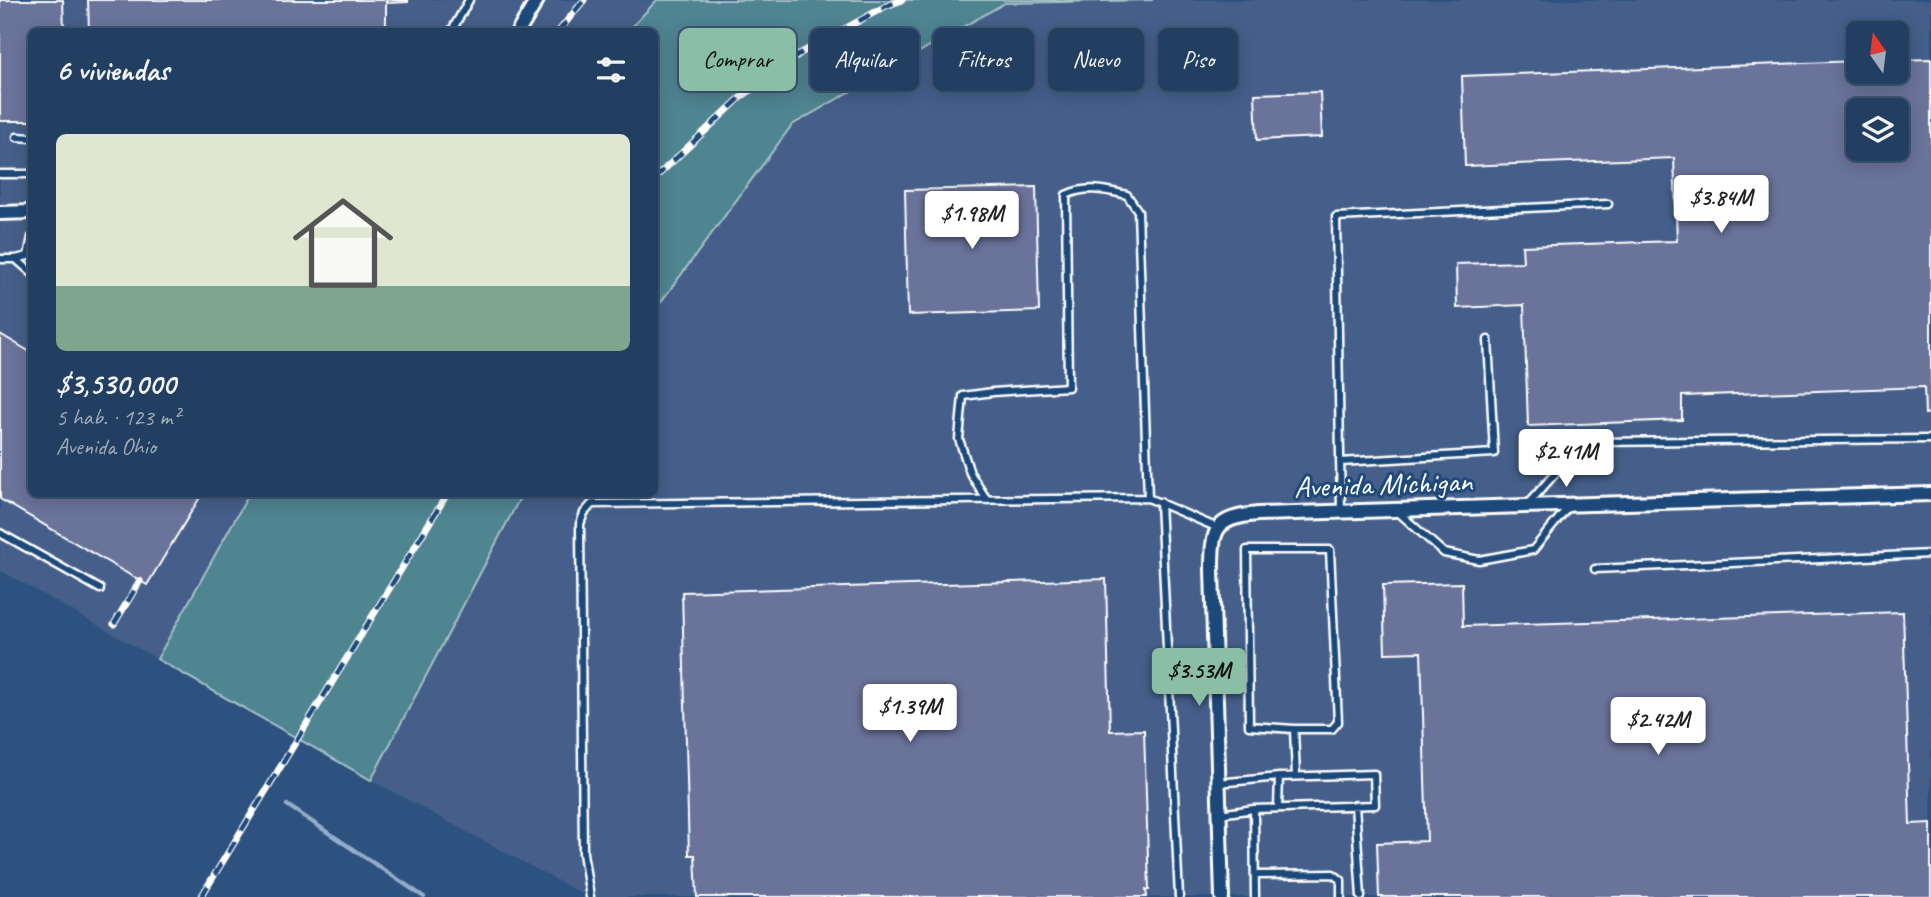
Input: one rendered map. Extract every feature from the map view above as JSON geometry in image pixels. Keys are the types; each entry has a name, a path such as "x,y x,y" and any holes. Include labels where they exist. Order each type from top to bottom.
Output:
{"street":[{"path":"520,28 537,0"},
{"path":"0,213 28,212"},
{"name":"Avenida Míchigan","path":"1218,528 1224,522 1243,515 1931,494"},
{"path":"1218,528 1212,547 1212,570 1222,897"}],"lane":[{"path":"453,28 469,0"},
{"path":"17,137 28,138"},
{"path":"0,174 28,174"},
{"path":"987,500 970,473 959,439 963,396 1068,387 1066,195 1078,189 1127,195 1138,211 1148,498"},
{"path":"1341,512 1336,217 1608,205"},
{"path":"0,259 28,256"},
{"path":"16,259 28,270"},
{"path":"1340,462 1494,453 1488,340"},
{"path":"1526,507 1576,450 1592,442 1931,439"},
{"path":"590,897 583,853 580,524 584,513 592,504 1148,498 1218,528"},
{"path":"1160,502 1179,897"},
{"path":"1396,511 1444,553 1479,560 1533,550 1569,505"},
{"path":"0,534 100,589"},
{"path":"1330,550 1338,722 1332,729 1294,729 1249,726 1247,551 1330,550"},
{"path":"1595,569 1931,554"},
{"path":"1294,729 1296,776"},
{"path":"1218,783 1279,776 1374,774 1375,805 1254,809 1219,814"},
{"path":"1278,808 1279,776"},
{"path":"1355,805 1361,897"},
{"path":"1254,809 1255,897"},
{"path":"1255,875 1333,874 1340,880 1341,897"}],"shaded area":[{"path":"0,0 1931,0 1931,897 588,897 371,780 0,570"}],"green space":[{"path":"657,0 1153,0 1005,3 961,28 933,28 933,44 919,52 919,28 810,28 810,91 851,91 792,125 658,306 658,28 631,28"},
{"path":"247,497 520,497 371,780 157,659"}],"building":[{"path":"0,0 63,0 64,28 28,28 28,121 0,121"},
{"path":"88,0 408,0 386,3 386,28 89,28"},
{"path":"1931,59 1931,413 1925,414 1924,387 1682,396 1682,420 1528,426 1524,305 1457,308 1456,264 1523,262 1522,246 1677,241 1674,158 1465,166 1462,76 1846,61 1846,84 1909,84 1909,60"},
{"path":"1320,92 1322,137 1257,140 1255,94"},
{"path":"1036,187 1039,311 908,315 905,190"},
{"path":"0,334 28,351 28,497 200,497 147,585 0,499"},
{"path":"1106,579 1110,731 1144,730 1149,890 1146,890 1147,897 697,897 695,855 689,855 682,592"},
{"path":"1462,583 1463,626 1903,612 1910,824 1931,823 1931,897 1379,897 1377,843 1427,841 1421,652 1385,653 1383,585"}],"waterway":[{"path":"287,805 424,897"}],"railway":[{"path":"561,28 584,0"},
{"path":"658,175 740,98 801,53 886,6 902,0"},
{"path":"201,897 445,497"},
{"path":"114,624 140,581"}]}
